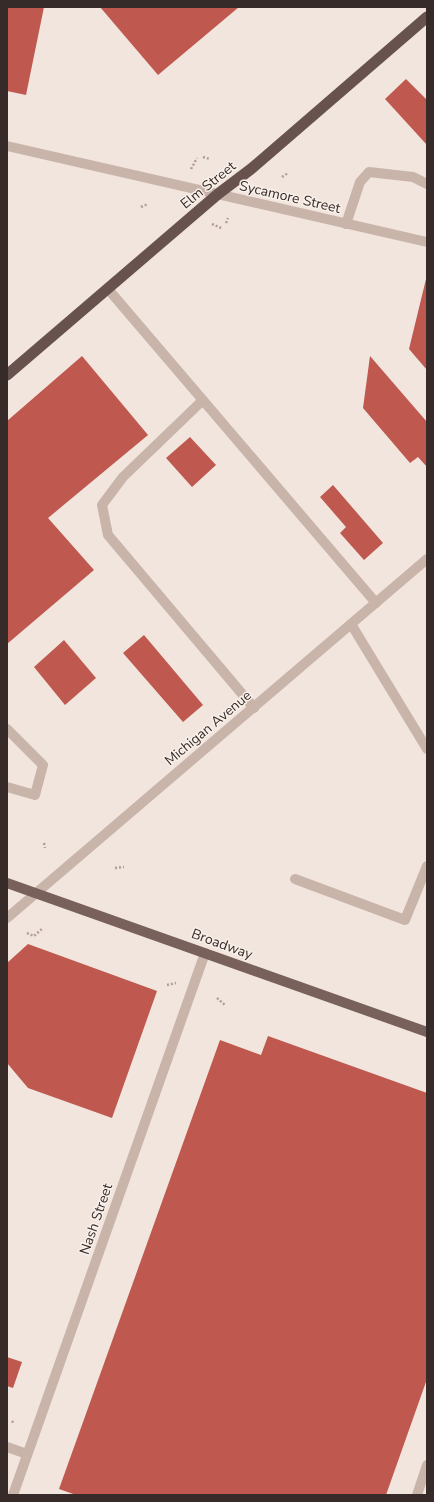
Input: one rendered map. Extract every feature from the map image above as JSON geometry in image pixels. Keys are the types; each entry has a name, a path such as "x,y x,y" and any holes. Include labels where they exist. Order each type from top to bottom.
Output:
{"highway":[{"name":"Elm Street","path":"7,374 218,194 251,169 427,17"}],"main road":[{"name":"Broadway","path":"7,883 427,1032"}],"street":[{"name":"Sycamore Street","path":"7,146 427,242"},
{"path":"346,224 360,182 369,172 413,177 427,184"},
{"path":"108,289 376,603"},
{"path":"203,400 123,477 102,505 108,535 254,708"},
{"name":"Michigan Avenue","path":"7,918 427,559"},
{"path":"351,624 423,734 427,749"},
{"path":"7,729 43,765 34,795 7,787"},
{"path":"295,879 405,920 427,866"},
{"name":"Nash Street","path":"13,1495 205,953"},
{"path":"7,1447 27,1454"},
{"path":"417,1495 427,1465"}],"path":[{"path":"202,156 210,159"},
{"path":"191,169 197,158"},
{"path":"282,177 288,173"},
{"path":"141,206 148,204"},
{"path":"226,223 228,218"},
{"path":"210,224 221,228"},
{"path":"44,843 45,848"},
{"path":"115,868 124,867"},
{"path":"27,933 34,936 43,928"},
{"path":"167,985 176,982"},
{"path":"217,998 225,1005"},
{"path":"12,1420 14,1424"}],"building":[{"path":"7,7 44,7 26,95 7,91"},
{"path":"100,7 239,7 158,75"},
{"path":"406,79 427,100 427,145 385,99"},
{"path":"427,279 427,370 409,349"},
{"path":"82,356 148,435 48,518 94,570 7,644 7,421"},
{"path":"370,356 427,422 427,467 418,457 410,463 363,408"},
{"path":"190,437 216,465 192,487 166,458"},
{"path":"333,485 383,543 364,560 340,533 346,527 320,497"},
{"path":"144,635 203,705 183,722 123,653"},
{"path":"64,640 96,678 65,705 34,667"},
{"path":"28,944 157,991 112,1118 28,1088 7,1063 7,963"},
{"path":"268,1036 427,1093 427,1379 386,1495 76,1495 59,1489 220,1040 261,1055"},
{"path":"7,1357 22,1362 13,1388 7,1386"}]}
